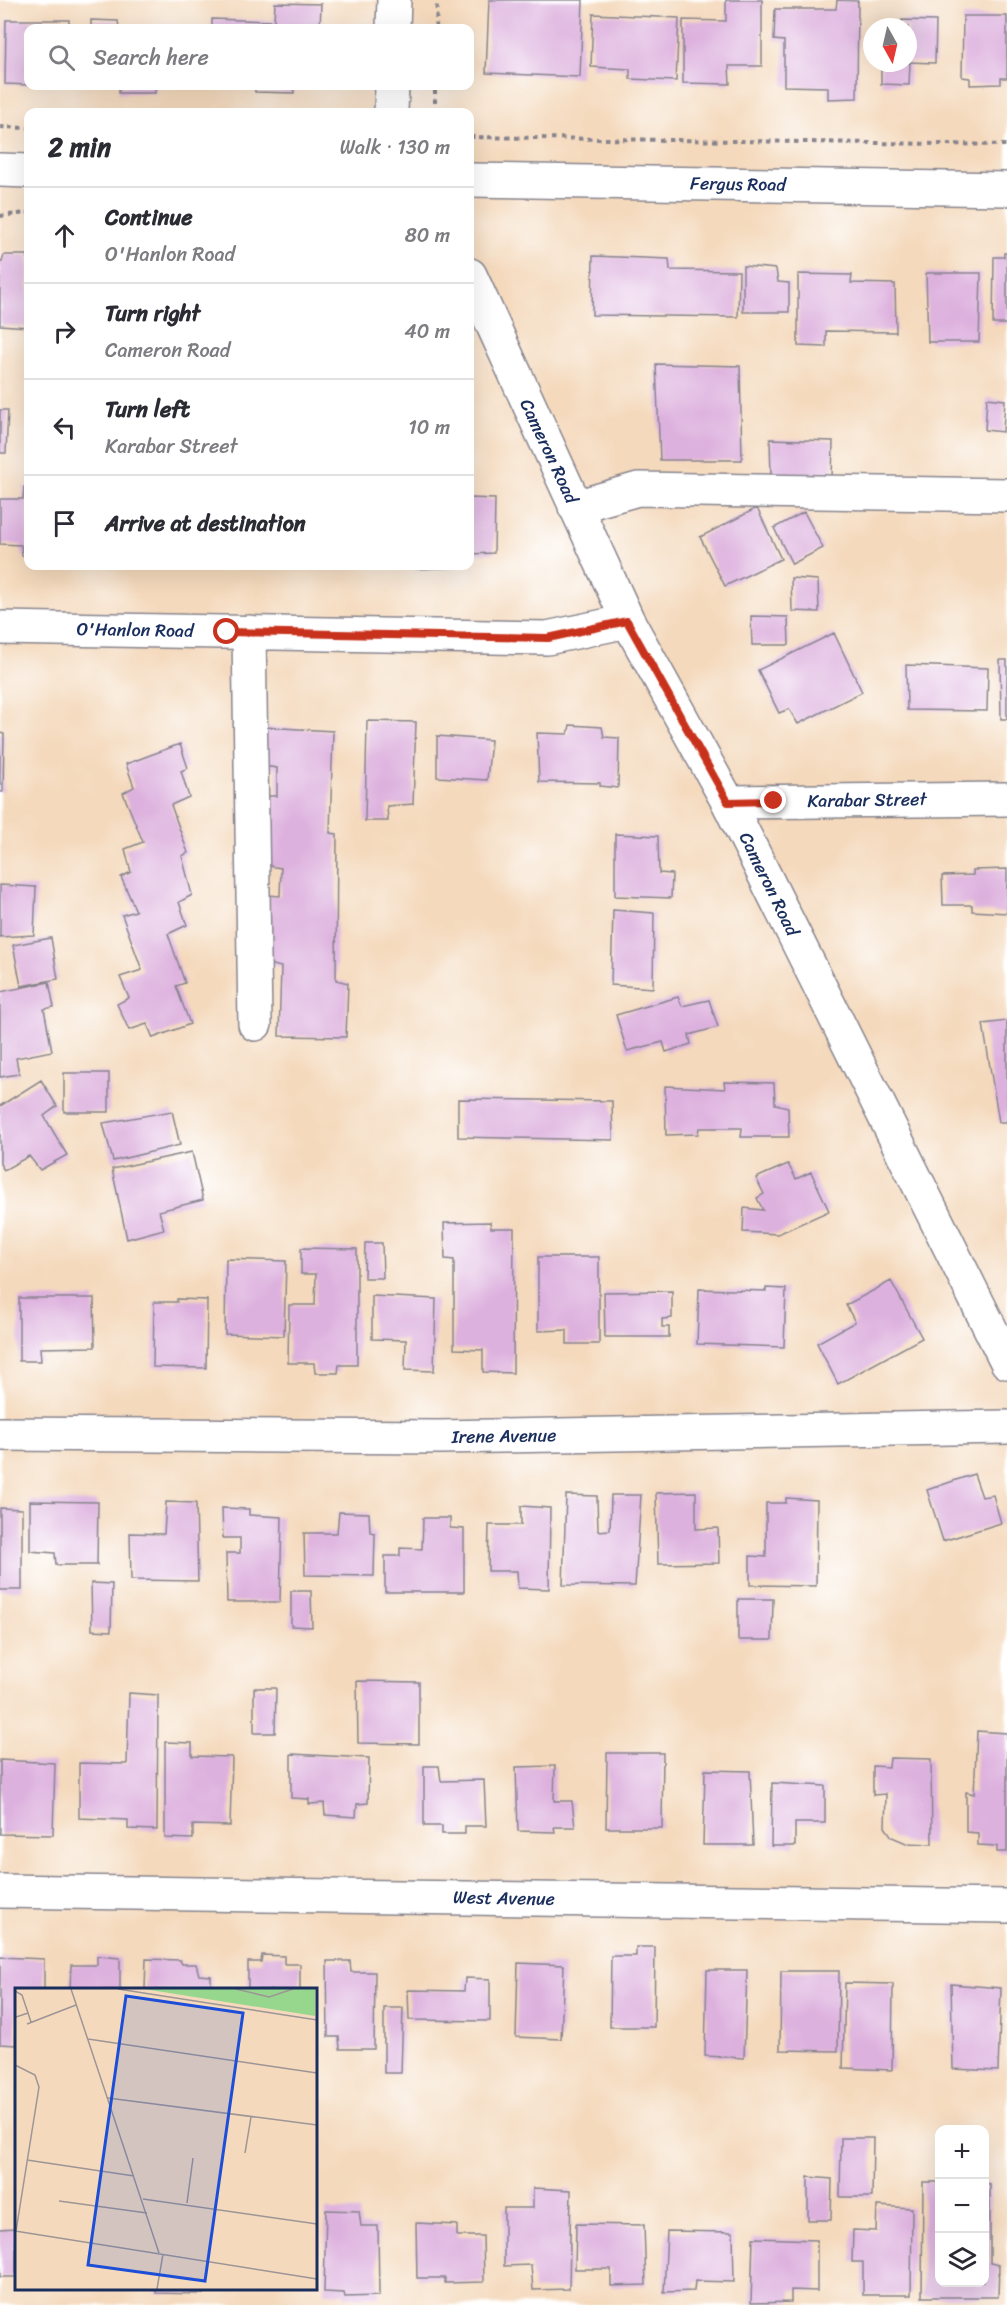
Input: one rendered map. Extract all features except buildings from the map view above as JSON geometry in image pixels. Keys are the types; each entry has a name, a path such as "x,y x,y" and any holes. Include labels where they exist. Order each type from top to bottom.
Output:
{"street":[{"path":"393,24 394,0"},
{"path":"391,108 392,90"},
{"path":"0,170 24,171"},
{"name":"Fergus Road","path":"474,180 1007,189"},
{"name":"Cameron Road","path":"474,284 627,621 728,802 1007,1362"},
{"path":"575,507 638,489 1007,495"},
{"name":"O'Hanlon Road","path":"0,628 548,638 627,621"},
{"path":"249,632 255,1024"},
{"name":"Karabar Street","path":"728,802 1007,799"},
{"name":"Irene Avenue","path":"0,1434 439,1437 1007,1426"},
{"name":"West Avenue","path":"0,1891 1007,1906"}],"path":[{"path":"436,24 437,0"},
{"path":"435,90 435,108"},
{"path":"0,128 24,128"},
{"path":"474,137 1007,145"},
{"path":"0,216 24,213"}],"route":[{"path":"227,632 548,638 627,621 728,802 774,801"}]}
